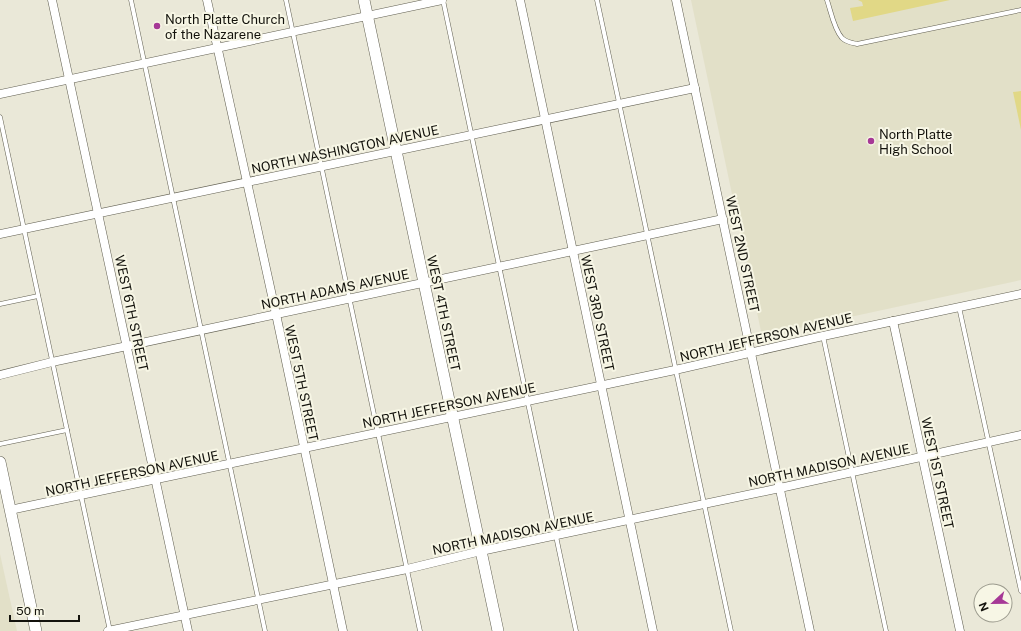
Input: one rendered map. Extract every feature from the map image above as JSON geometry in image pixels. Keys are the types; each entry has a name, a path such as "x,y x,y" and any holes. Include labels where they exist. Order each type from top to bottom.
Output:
{"main road":[{"name":"WEST 4TH STREET","path":"364,0 498,631"},
{"path":"0,462 36,631"}],"street":[{"name":"WEST 6TH STREET","path":"52,0 188,631"},
{"name":"WEST 5TH STREET","path":"207,0 276,314 342,631"},
{"path":"0,94 442,0"},
{"name":"WEST 3RD STREET","path":"520,0 653,631"},
{"name":"WEST 2ND STREET","path":"676,0 752,352 810,631"},
{"name":"NORTH WASHINGTON AVENUE","path":"0,234 695,88"},
{"name":"NORTH ADAMS AVENUE","path":"0,375 126,346 723,219"},
{"name":"NORTH JEFFERSON AVENUE","path":"10,510 155,481 675,370 823,336 1021,294"},
{"name":"WEST 1ST STREET","path":"892,321 960,631"},
{"name":"NORTH MADISON AVENUE","path":"109,631 333,585 481,551 780,488 1021,435"}],"lane":[{"path":"131,0 265,631"},
{"path":"286,0 420,631"},
{"path":"442,0 576,631"},
{"path":"597,0 731,631"},
{"path":"826,0 843,39 850,43 857,44 1021,10"},
{"path":"0,117 109,631"},
{"path":"0,304 38,296"},
{"path":"959,307 1021,591"},
{"path":"823,336 886,631"},
{"path":"0,444 67,430"}],"shaded area":[{"name":"North Platte High School","path":"691,0 1021,0 1021,280 762,336"},
{"path":"858,0 950,0 853,21 850,8 863,6 862,2"},
{"path":"1021,91 1021,130 1013,92"},
{"path":"0,554 17,631 0,631"}],"place":[{"name":"North Platte Church of the Nazarene","path":"157,26"},
{"name":"North Platte High School","path":"871,141"}]}
